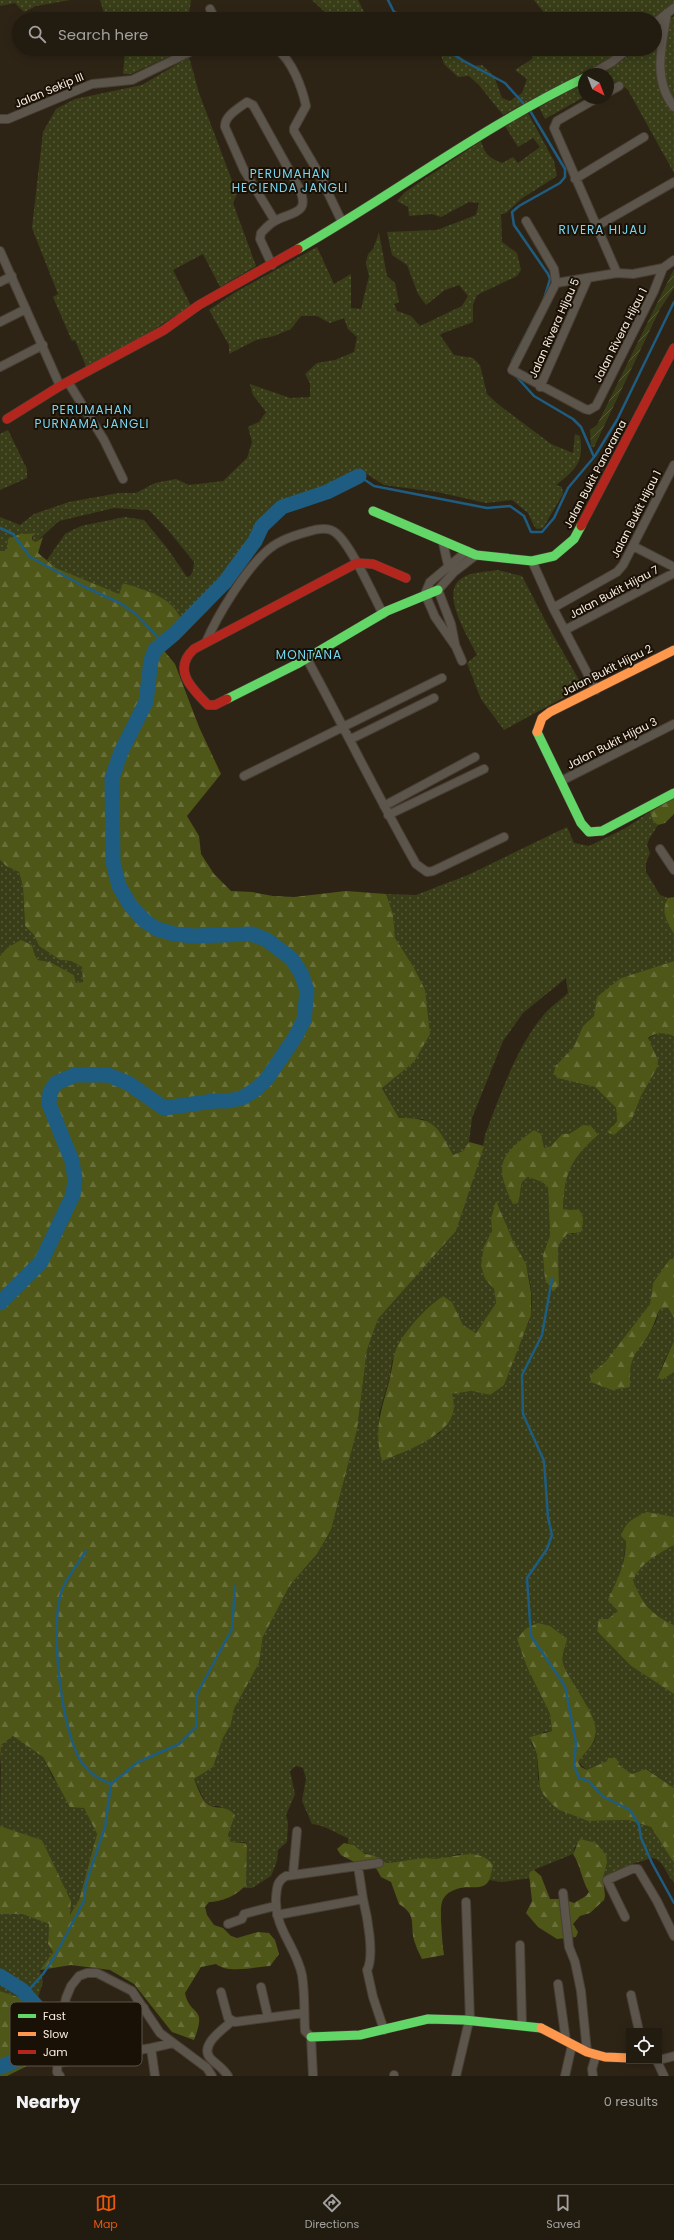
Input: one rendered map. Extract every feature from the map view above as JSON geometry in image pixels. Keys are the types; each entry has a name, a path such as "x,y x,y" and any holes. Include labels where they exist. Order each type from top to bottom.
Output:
{"street":[{"path":"662,17 671,10"},
{"path":"662,55 671,10"},
{"name":"Jalan Sekip III","path":"0,120 8,119 92,84 132,80 182,56"},
{"path":"284,56 292,70 306,106 294,128 294,131 318,172 342,222"},
{"path":"602,68 619,56"},
{"path":"662,56 660,65 661,80 665,92 674,107"},
{"path":"7,419 64,384 164,330 199,305 272,265 538,100 578,81"},
{"path":"614,89 619,86"},
{"path":"272,265 260,238 261,233 274,221 297,212 303,204 302,194 253,104 247,102 229,116 224,124 224,127 244,170 274,221"},
{"path":"586,104 557,120 554,128 617,273"},
{"path":"575,179 644,137"},
{"path":"597,226 674,182"},
{"name":"Jalan Rivera Hijau 5","path":"526,221 554,269 556,284 512,370 540,387 585,409 593,409"},
{"path":"0,251 43,345 64,384 104,440 124,479"},
{"name":"Jalan Rivera Hijau 1","path":"556,284 575,282 617,273 633,274 662,268 674,260"},
{"name":"Jalan Rivera Hijau 1","path":"593,409 654,291 662,268"},
{"path":"0,282 12,276"},
{"name":"Jalan Rivera Hijau 5","path":"540,387 588,278"},
{"path":"0,322 26,309"},
{"path":"0,367 43,345"},
{"name":"Jalan Bukit Panorama","path":"373,511 443,543 476,555 532,561 554,556 574,539 674,348"},
{"name":"Jalan Bukit Hijau 1","path":"554,608 617,572 633,546 674,465"},
{"path":"206,642 217,619 250,571 268,550 278,543 293,536 316,529 325,528 336,533 357,563 383,614"},
{"path":"443,543 448,565"},
{"path":"633,546 674,567"},
{"path":"424,594 430,582 448,565 467,551"},
{"path":"406,578 373,564 357,563 194,649 184,658 182,668 190,683 205,702 212,705 307,659 383,614 424,594 438,590 454,572 476,555"},
{"path":"532,561 596,690"},
{"name":"Jalan Bukit Hijau 7","path":"565,630 674,573"},
{"path":"438,590 452,624 456,647"},
{"path":"424,594 435,617 456,647 462,661"},
{"name":"Jalan Bukit Hijau 2","path":"561,781 536,730 542,718 550,712 674,650"},
{"path":"307,659 351,739 388,815 416,864 427,872 433,872 504,837"},
{"path":"244,776 442,678"},
{"path":"351,739 434,698"},
{"name":"Jalan Bukit Hijau 3","path":"561,781 674,724"},
{"path":"384,806 475,757"},
{"path":"388,815 484,769"},
{"path":"561,781 581,823 589,832 602,831 674,793"},
{"path":"660,848 674,870"},
{"path":"293,1875 297,1831"},
{"path":"313,2076 311,2037 305,2031 302,1975 277,1915 276,1906 279,1882 286,1876 379,1863"},
{"path":"358,1866 370,1949 369,1966 367,1970 373,1997 384,2030"},
{"path":"625,1917 607,1880 638,1869 660,1907 674,1936"},
{"path":"563,1893 569,1948 575,1962 592,2053 592,2076"},
{"path":"277,1915 363,1899"},
{"path":"456,2076 469,2021 466,1902"},
{"path":"228,1924 242,1919 244,1914 276,1906"},
{"path":"520,1945 522,2025"},
{"path":"65,2002 71,1986 79,1976 87,1973 97,1973 132,1991 140,2002"},
{"path":"558,1984 569,2043 565,2076"},
{"path":"261,1987 268,2017"},
{"path":"221,1992 228,2018 231,2022"},
{"path":"631,1995 638,2028"},
{"path":"142,2005 160,2033 207,2068 212,2076"},
{"path":"228,2076 221,2066 209,2057 207,2050 212,2040 231,2022 304,2013"},
{"path":"311,2037 360,2035 428,2019 469,2021 534,2026 547,2030 569,2043 592,2053 626,2058"},
{"path":"142,2049 173,2043"},
{"path":"150,2048 155,2076"},
{"path":"662,2059 674,2056"},
{"path":"660,2064 664,2076"},
{"path":"58,2066 57,2072 60,2076"}],"green space":[{"path":"0,0 70,0 36,6 24,12 15,3 0,6"},
{"path":"100,0 191,0 189,12 104,12"},
{"path":"312,0 358,0 364,12 325,12"},
{"path":"534,0 674,0 674,6 662,14 662,12 543,12"},
{"path":"674,16 674,173 628,90 617,81 614,82 614,68 611,68 629,56 662,56 662,27"},
{"path":"124,56 170,56 131,74 123,74"},
{"path":"441,56 459,56 472,66 482,65 494,76 502,98 510,101 522,93 527,79 515,70 532,59 533,56 613,56 591,68 578,68 578,75 503,115 479,85 469,76 458,77 444,64"},
{"path":"189,57 199,93 237,194 233,203 256,266 220,287 203,254 173,270 191,306 88,371 75,340 72,341 53,297 58,294 32,228 43,132 56,109 75,99 142,85"},
{"path":"578,86 578,100 545,119 539,107"},
{"path":"528,113 554,161 557,176 521,199 506,213 501,214 502,242 517,253 521,270 517,276 477,295 473,305 473,322 440,335 454,355 473,358 480,365 487,394 499,405 551,444 573,453 575,434 580,436 581,453 577,465 556,485 562,487 563,494 543,528 537,529 528,513 512,500 486,503 437,492 384,485 365,473 358,472 349,475 339,483 293,497 280,504 255,530 244,549 182,620 171,605 149,592 123,583 119,594 56,568 47,560 65,534 81,526 125,517 144,520 167,548 187,577 190,576 193,571 194,562 168,530 149,510 114,508 59,521 36,542 32,540 35,533 20,534 7,551 0,551 0,517 20,525 34,514 69,502 119,493 136,493 155,483 176,479 189,485 223,481 247,458 252,442 248,427 259,422 266,412 253,395 250,384 290,398 310,397 310,383 305,374 317,363 335,360 354,352 357,337 348,329 344,318 330,323 317,316 301,316 291,329 274,336 256,340 229,354 229,345 209,310 234,293 317,247 334,284 351,274 351,308 361,309 369,276 366,264 368,254 373,249 379,233 387,276 395,283 399,302 394,304 397,311 411,316 420,326 462,306 468,296 459,285 445,290 426,305 418,294 407,265 392,255 387,232 437,230 476,215 479,203 469,202 441,217 432,214 409,216 408,207 397,201 405,192 481,141 486,153 494,159 502,163 513,157 518,163 540,147 533,138 518,147 505,126"},
{"path":"674,269 674,288 660,309 594,447 591,447 590,430 597,425"},
{"path":"8,430 27,469 27,478 0,490 0,434"},
{"path":"36,533 32,537 32,540 36,542 43,537 38,553 56,568 119,594 123,583 157,595 171,605 182,620 161,647 175,664 199,727 221,774 187,816 199,836 201,854 214,874 231,891 252,892 273,896 294,897 346,891 386,894 393,914 395,938 413,966 425,990 430,1034 414,1062 382,1088 399,1118 411,1118 433,1125 443,1137 453,1155 463,1151 469,1142 484,1146 456,1231 378,1319 367,1350 357,1430 331,1530 317,1554 290,1585 263,1637 259,1663 234,1709 231,1724 223,1738 213,1767 194,1779 205,1802 208,1805 227,1809 235,1815 228,1835 231,1842 245,1843 247,1846 246,1884 234,1895 219,1901 209,1902 205,1907 207,1915 214,1925 223,1928 231,1936 237,1938 258,1932 269,1933 275,1940 279,1954 270,1966 228,1969 216,1964 201,1967 185,1993 190,2006 199,2016 198,2029 194,2040 172,2032 134,1984 110,1970 71,1965 40,1970 53,1952 48,1944 49,1924 22,1914 0,1914 0,1826 42,1840 71,1901 70,1915 79,1900 97,1834 84,1808 70,1807 43,1757 13,1736 1,1745 0,1767 0,956 7,948 21,940 32,945 35,956 38,960 50,962 74,975 76,983 83,982 82,967 71,961 60,960 39,946 34,935 25,926 23,887 19,872 6,866 0,860 0,551 7,551 8,539 20,534"},
{"path":"497,570 522,576 548,626 583,687 504,730 481,699 467,663 477,655 462,626 454,603 456,583 468,575"},
{"path":"674,798 674,814 665,823 658,825 653,821 650,812"},
{"path":"650,812 653,821 658,825 647,845 650,853 646,863 646,872 660,895 668,898 665,912 674,933 674,961 621,978 594,1016 583,1026 573,1048 556,1064 557,1078 595,1087 616,1108 617,1121 611,1126 632,1119 641,1096 657,1068 648,1039 654,1035 660,1034 674,1036 674,1259 670,1260 653,1283 650,1304 606,1361 590,1375 629,1371 633,1357 655,1324 660,1309 668,1308 674,1318 674,1341 661,1368 662,1380 674,1372 674,1517 626,1541 622,1572 611,1593 618,1611 597,1631 631,1666 674,1694 674,1788 647,1769 632,1774 619,1765 615,1758 587,1770 578,1762 582,1755 594,1742 596,1735 586,1703 574,1687 562,1661 566,1644 525,1629 517,1639 526,1665 550,1714 552,1731 544,1732 531,1743 537,1755 538,1779 559,1810 588,1821 628,1820 651,1827 674,1863 674,1882 663,1865 656,1859 652,1858 632,1864 603,1878 607,1863 575,1846 573,1854 531,1871 530,1878 502,1882 489,1880 492,1867 459,1854 443,1858 427,1858 385,1863 373,1855 361,1852 348,1843 348,1838 326,1828 312,1824 302,1801 306,1779 303,1768 296,1766 290,1771 295,1794 286,1815 288,1823 287,1842 278,1850 277,1861 271,1876 252,1888 243,1888 246,1884 247,1846 245,1842 231,1842 228,1835 235,1815 218,1806 210,1806 205,1801 194,1779 213,1767 223,1738 231,1724 234,1709 259,1663 263,1637 290,1585 317,1554 331,1530 357,1430 367,1350 378,1319 456,1231 483,1146 485,1135 518,1054 536,1024 547,1011 568,993 566,978 523,1013 503,1041 472,1118 469,1142 463,1151 453,1155 423,1119 399,1118 382,1087 414,1062 413,966 395,938 393,914 386,894 416,895 468,875 567,827 574,843 589,846 624,829","holes":["583,1125 598,1135 579,1152 568,1172 563,1209 572,1209 574,1234 567,1234 558,1246 559,1285 553,1292 545,1248 550,1235 548,1187 542,1182 528,1177 522,1182 521,1190 507,1187 503,1173 528,1135 534,1130 541,1134 544,1149 551,1146 562,1134 569,1134","491,1219 511,1239 519,1250 527,1270 530,1280 532,1302 529,1322 490,1395 472,1391 452,1394 440,1433 398,1455 382,1460 379,1414 390,1376 392,1361 422,1314 443,1296 452,1302 463,1325 476,1333 496,1303 494,1289 485,1279 484,1246 492,1231"]},
{"path":"0,860 6,866 19,872 23,887 25,926 34,935 39,946 60,960 71,961 82,967 83,982 76,983 74,975 50,962 38,960 35,956 32,945 7,948 0,956"},
{"path":"674,897 674,934 665,916 665,908 668,898"},
{"path":"674,961 674,1036 660,1034 648,1038 658,1060 657,1068 641,1096 632,1119 614,1135 607,1132 617,1121 616,1108 595,1087 557,1078 554,1072 556,1065 573,1048 583,1026 594,1016 597,997 621,978"},
{"path":"583,1125 591,1126 598,1135 575,1159 571,1167 565,1185 563,1209 579,1210 583,1221 581,1232 567,1234 558,1246 559,1285 553,1292 545,1279 543,1255 550,1235 548,1187 542,1182 528,1177 522,1182 518,1203 513,1204 503,1179 502,1169 504,1161 514,1146 534,1130 541,1134 544,1148 551,1146 562,1134 569,1134"},
{"path":"496,1201 513,1241 526,1264 531,1292 531,1315 504,1385 490,1395 472,1391 452,1394 454,1406 451,1418 439,1432 421,1444 382,1461 379,1449 378,1428 395,1353 398,1344 405,1334 425,1311 443,1296 452,1302 463,1325 476,1333 496,1303 494,1289 485,1279 481,1265 484,1246 492,1231 491,1219"},
{"path":"670,1259 674,1259 674,1318 668,1308 660,1309 651,1330 632,1361 630,1387 612,1390 591,1382 590,1375 606,1361 650,1304 653,1283"},
{"path":"674,1341 674,1372 662,1380 658,1377"},
{"path":"647,1512 674,1517 674,1545 645,1564 633,1580 640,1596 648,1607 659,1617 674,1625 674,1694 631,1666 597,1631 599,1619 608,1619 618,1611 608,1600 620,1572 624,1558 626,1541 621,1536 623,1531 628,1523"},
{"path":"674,1545 674,1625 659,1617 648,1607 640,1596 633,1580 645,1564"},
{"path":"538,1623 550,1626 567,1639 563,1655 563,1663 566,1671 589,1710 596,1729 594,1741 578,1762 581,1767 587,1770 607,1761 608,1758 616,1758 619,1765 632,1774 646,1769 674,1788 674,1863 651,1827 628,1820 588,1821 559,1810 543,1794 540,1787 537,1755 530,1737 552,1731 550,1714 526,1665 517,1639 525,1629"},
{"path":"13,1736 43,1757 53,1778 84,1808 97,1834 79,1900 70,1916 71,1901 42,1840 0,1826 1,1745"},
{"path":"580,1839 596,1843 606,1855 607,1863 603,1878 605,1896 604,1900 590,1913 580,1916 573,1924 578,1932 576,1937 557,1939 538,1927 526,1913 532,1901 529,1874 534,1870 541,1876 550,1899 563,1899 574,1903 586,1896 589,1892 573,1854"},
{"path":"344,1843 353,1845 365,1854 373,1855 386,1863 469,1854 482,1856 493,1865 490,1879 485,1885 479,1887 460,1888 448,1893 441,1905 444,1955 422,1959 414,1940 411,1916 405,1908 399,1904 391,1882 381,1877 376,1868 363,1866 341,1855 337,1849"},
{"path":"0,1914 22,1914 49,1924 48,1944 53,1952 40,1970 43,1982 37,2002 26,2002 24,1999 0,1991"},
{"path":"0,1991 24,1999 26,2002 10,2002 10,2066 27,2066 7,2076 0,2076"}],"waterway":[{"path":"388,0 394,12"},
{"path":"456,56 505,83 524,104"},
{"path":"529,109 565,169 565,177 560,183 519,206 512,212 514,225 550,279 544,299"},
{"path":"359,476 374,486 487,508 510,506 524,516 531,532 542,532 554,518 568,488 595,456 617,420 674,302"},
{"path":"512,361 538,311"},
{"path":"515,375 534,396 573,419 581,427 594,457"},
{"path":"0,1303 41,1262 73,1195 75,1179 72,1161 49,1104 50,1092 56,1083 75,1075 108,1075 128,1083 164,1108 242,1098 255,1090 266,1080 294,1039 304,1020 307,991 302,975 292,959 267,940 252,934 194,936 174,934 157,929 146,922 130,905 119,886 113,862 112,778 121,752 146,702 151,660 155,650 174,634 225,582 255,541 262,526 282,507 327,492 359,476"},
{"path":"0,528 13,534 30,557 85,587 120,603 137,615 162,642"},
{"path":"552,1279 542,1335 522,1375 523,1414 544,1461 548,1517 552,1535 547,1549 527,1578 531,1636 565,1686 576,1743 574,1765 579,1778 589,1781 602,1796 630,1810 639,1825 641,1838 652,1863 674,1903"},
{"path":"86,1551 69,1577 61,1593 58,1609 57,1654 63,1705 68,1728 75,1748 82,1763 88,1770 111,1784"},
{"path":"26,1993 43,1974 55,1956 84,1901 86,1883 105,1827 111,1784 138,1762 179,1744 196,1727 197,1694 232,1629 235,1586"},
{"path":"0,1976 22,1990 33,2002"},
{"path":"0,2067 10,2063"}],"traffic: fast":[{"path":"298,249 511,117 578,81"},
{"path":"373,511 476,555 532,561 554,556 574,539 581,526"},
{"path":"227,699 297,664 387,611 438,590"},
{"path":"537,732 581,823 589,832 602,831 674,793"},
{"path":"311,2037 360,2035 428,2019 464,2020 541,2028"}],"traffic: slow":[{"path":"537,732 542,718 550,712 674,650"},
{"path":"541,2028 587,2052 605,2057 626,2058"}],"traffic: jam":[{"path":"7,419 60,386 164,330 199,305 298,249"},
{"path":"581,526 674,348"},
{"path":"227,699 215,705 208,705 190,685 184,671 188,656 194,649 357,563 373,564 406,578"}],"district":[{"name":"PERUMAHAN HECIENDA JANGLI","path":"290,180"},
{"name":"RIVERA HIJAU","path":"603,229"},
{"name":"PERUMAHAN PURNAMA JANGLI","path":"92,416"},
{"name":"MONTANA","path":"309,654"}]}
